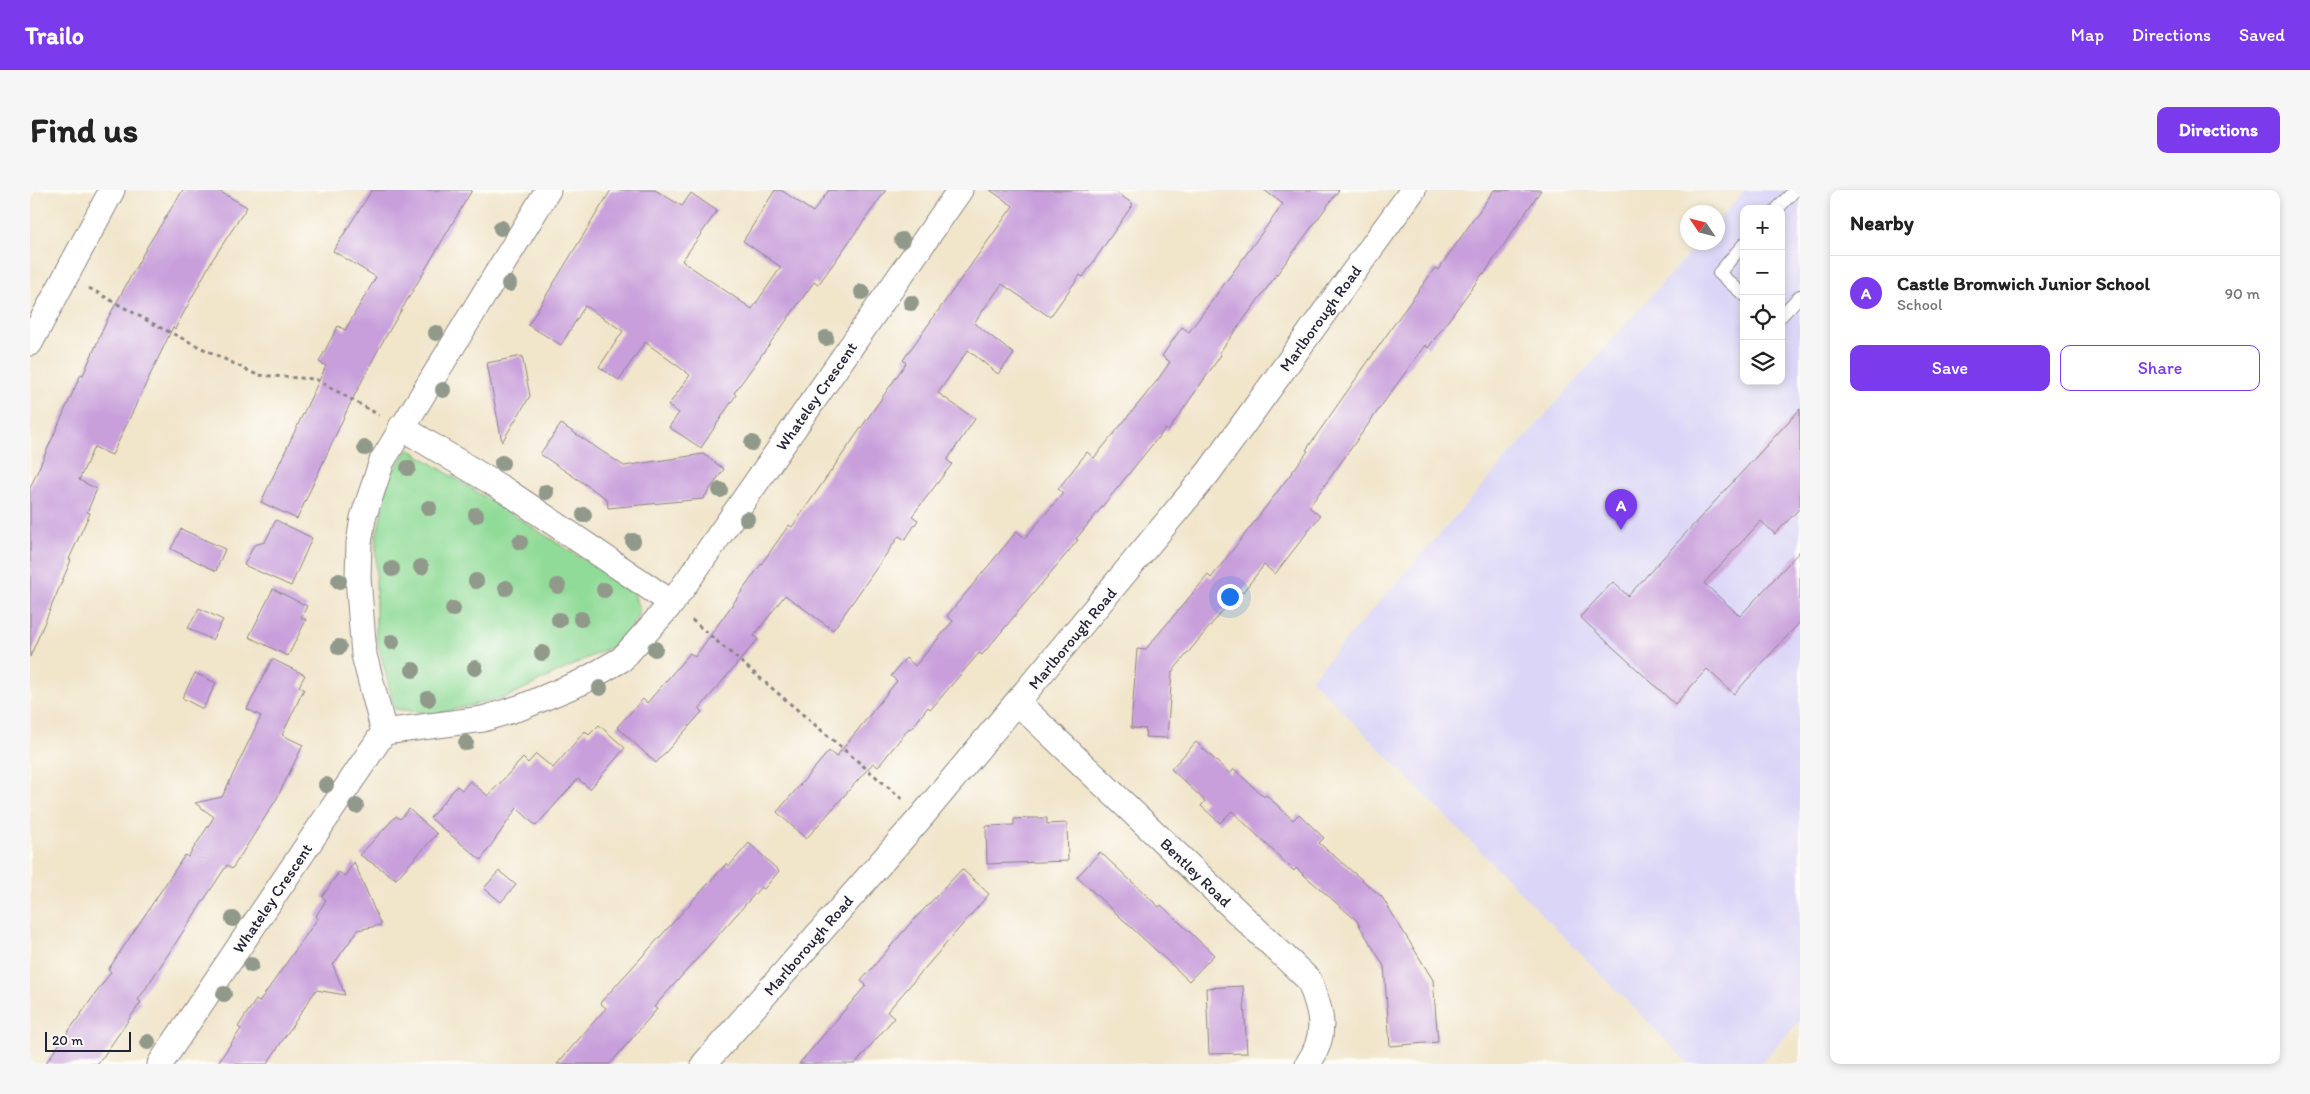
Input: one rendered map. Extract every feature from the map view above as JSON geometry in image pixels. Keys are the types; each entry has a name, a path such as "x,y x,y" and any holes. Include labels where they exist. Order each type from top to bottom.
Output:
{"street":[{"path":"30,343 112,190"},
{"path":"384,732 364,655 358,576 359,543 373,484 382,461 402,427 548,190"},
{"name":"Whateley Crescent","path":"160,1064 384,732 483,720 522,707 582,682 622,659 672,603 960,190"},
{"name":"Marlborough Road","path":"704,1064 922,816 1208,473 1413,190"},
{"path":"402,427 508,492 672,603"},
{"name":"Bentley Road","path":"1018,702 1309,980 1320,1009 1321,1036 1308,1064"}],"lane":[{"path":"1781,205 1795,190"},
{"path":"1740,249 1719,273 1740,291"},
{"path":"1785,312 1800,296"}],"path":[{"path":"65,275 159,327 257,375 315,379 402,427"},
{"path":"672,603 922,816"}],"shaded area":[{"path":"1745,190 1800,190 1800,1021 1759,1064 1689,1064 1311,679 1692,250 1725,250 1725,213"}],"green space":[{"path":"409,449 633,591 640,611 623,641 509,696 436,714 395,709 376,637 376,539 389,476"}],"building":[{"path":"183,190 217,190 247,207 211,262 175,329 173,327 112,455 94,447 79,480 97,489 87,512 90,513 69,559 71,560 30,657 30,488 107,320 148,245"},
{"path":"372,190 472,190 379,348 349,406 297,519 261,502 326,366 319,362 338,326 345,330 376,277 333,251"},
{"path":"611,190 655,190 682,206 691,193 717,211 682,261 752,309 781,267 743,241 775,190 781,190 813,212 829,190 886,190 818,285 814,282 734,393 736,395 701,448 669,427 679,413 668,406 690,375 645,342 619,380 599,367 623,331 585,306 561,345 528,325"},
{"path":"990,190 1113,190 1133,204 1083,277 1080,275 1050,317 1002,284 974,323 1014,354 998,374 968,350 938,393 975,419 947,460 952,464 912,516 918,520 905,540 899,536 833,630 785,595 754,636 758,639 699,709 702,712 656,763 617,727 643,699 647,703 690,653 695,657 789,525 792,527 886,392 906,363 903,360 1013,206"},
{"path":"1264,190 1339,190 1219,353 1221,355 1168,431 1165,429 1076,539 1078,540 982,655 979,653 931,709 928,707 878,767 873,763 806,839 777,812 829,751 836,757 897,681 891,676 906,658 915,666 953,621 947,616 1017,531 1025,538 1063,493 1058,489 1087,452 1094,458 1156,382 1170,362 1162,356 1182,327 1189,332 1283,204"},
{"path":"1494,190 1541,190 1484,274 1428,348 1425,345 1309,507 1320,516 1275,574 1264,565 1242,593 1239,591 1172,672 1167,738 1145,737 1146,729 1131,728 1137,649 1145,650 1208,575 1211,578 1308,451 1306,450 1395,323 1435,268 1438,270"},
{"path":"522,356 530,396 502,442 487,363"},
{"path":"1800,409 1800,508 1775,534 1761,521 1704,583 1740,616 1800,551 1800,622 1734,694 1707,669 1675,704 1580,617 1613,582 1628,596"},
{"path":"561,424 624,466 703,454 724,469 703,499 608,508 607,499 540,454"},
{"path":"276,520 312,538 291,586 244,565 254,545 265,542"},
{"path":"181,529 225,549 216,571 171,549"},
{"path":"273,589 307,606 301,618 306,620 288,656 249,637"},
{"path":"199,608 223,620 212,640 188,628"},
{"path":"272,659 305,675 299,686 304,689 282,735 303,745 276,800 232,869 227,865 138,1000 141,1002 98,1064 45,1064 111,972 108,970 185,855 188,857 214,817 195,803 222,797 261,716 247,709"},
{"path":"195,673 216,683 203,709 182,698"},
{"path":"599,725 625,748 590,789 578,779 536,826 517,808 481,860 430,818 457,786 462,790 470,781 488,796 523,758 528,763 536,754 553,768 585,731 589,735"},
{"path":"1196,742 1230,774 1234,769 1264,797 1266,795 1293,820 1299,814 1324,838 1319,843 1382,897 1433,980 1438,1042 1390,1046 1384,966 1356,920 1296,868 1294,871 1232,811 1220,823 1201,806 1205,801 1171,769"},
{"path":"409,809 437,834 396,879 360,855 396,816 400,819"},
{"path":"1047,818 1047,824 1067,823 1068,861 987,864 986,826 1014,825 1014,819"},
{"path":"749,843 779,871 764,889 761,887 654,1007 657,1009 610,1064 557,1064 606,1008 600,1003 727,863 729,866"},
{"path":"1100,852 1159,907 1161,905 1214,955 1189,981 1077,877"},
{"path":"354,862 381,925 358,930 333,965 345,995 316,990 267,1064 217,1064 241,1029 238,1027 247,1013 256,1000 259,1002 318,918 316,916 326,900 322,897 330,885 339,872 345,876"},
{"path":"962,869 989,894 887,1012 894,1018 855,1064 799,1064 866,985 861,981 908,926"},
{"path":"499,871 516,885 501,902 484,888"},
{"path":"1243,986 1247,1053 1209,1054 1206,988"}],"place":[{"name":"Castle Bromwich Junior School","path":"1621,530"}]}
